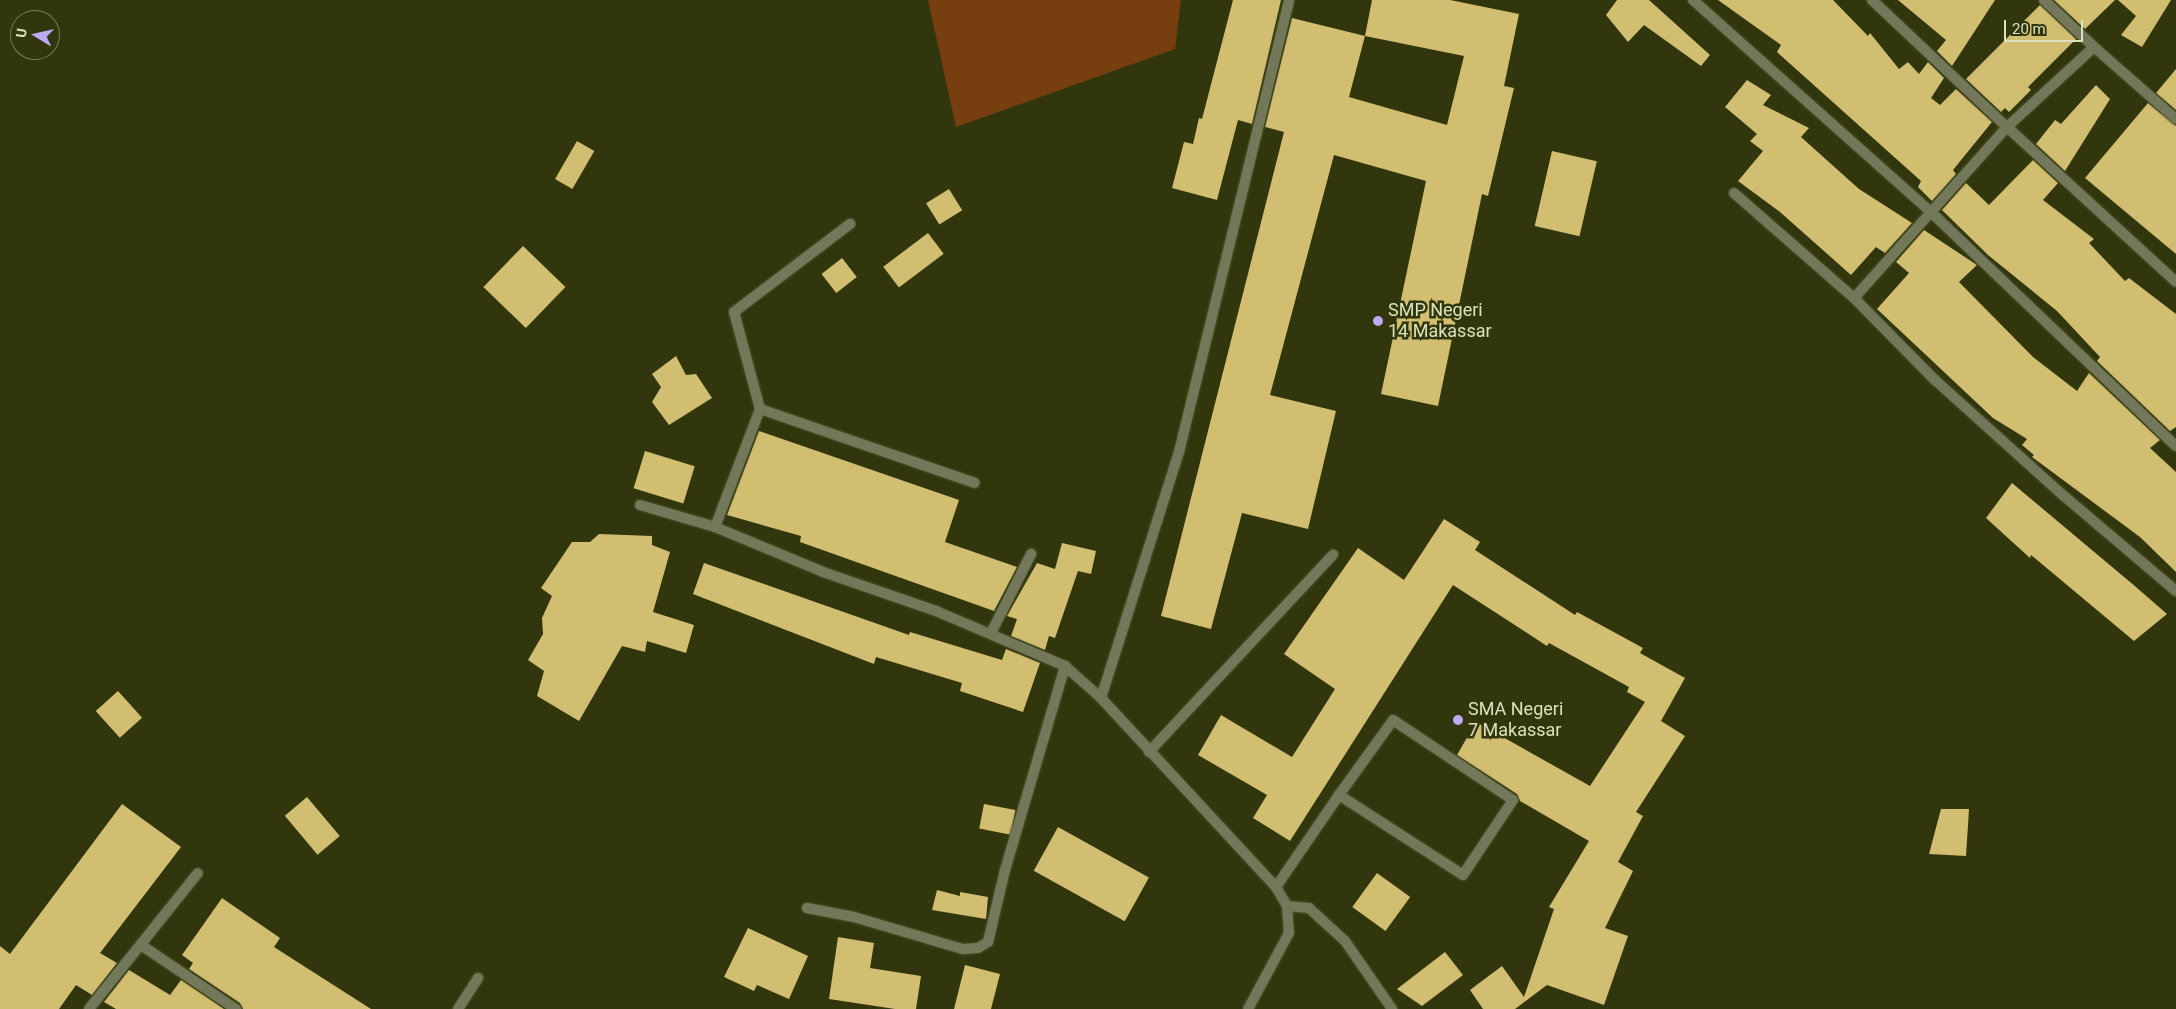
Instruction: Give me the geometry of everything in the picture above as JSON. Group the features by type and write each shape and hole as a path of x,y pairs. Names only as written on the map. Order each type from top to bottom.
{"street":[{"path":"1101,698 1179,452 1289,0"},
{"path":"1693,0 1932,213 2176,446"},
{"path":"1872,0 2176,282"},
{"path":"2044,0 2094,47 2176,118"},
{"path":"1854,298 2007,127 2094,47"},
{"path":"1734,193 1854,298 1943,386 2064,496 2176,590"},
{"path":"715,526 760,409 734,312 850,224"},
{"path":"760,409 974,483"},
{"path":"640,505 715,526 823,572 991,633 1065,666 1101,698 1276,887 1287,906 1289,933 1248,1009"},
{"path":"991,633 1032,554"},
{"path":"1150,752 1333,555"},
{"path":"807,908 854,917 963,949 978,948 988,942 1005,870 1065,666"},
{"path":"1276,887 1339,796 1393,720 1513,800 1463,875 1339,796"},
{"path":"89,1009 198,873"},
{"path":"1287,906 1309,908 1345,941 1392,1009"},
{"path":"141,945 236,1009"},
{"path":"458,1009 478,978"}],"shaded area":[{"path":"928,0 1181,0 1175,49 956,127"}],"building":[{"path":"1233,0 1281,0 1252,124 1238,120 1217,200 1172,188 1184,142 1193,144 1199,118 1202,119"},
{"path":"1372,0 1450,0 1519,14 1504,86 1514,88 1488,196 1482,194 1438,406 1381,394 1426,181 1334,155 1270,395 1336,411 1308,529 1242,513 1211,629 1161,616 1284,132 1265,127 1292,18 1365,36","holes":["1365,36 1464,56 1447,125 1349,97"]},
{"path":"1617,0 1649,0 1710,55 1701,66 1644,25 1628,42 1606,15"},
{"path":"1718,0 1833,0 1868,36 1870,33 1899,69 1908,62 1919,74 1928,62 1944,78 1931,98 1940,105 1956,89 1992,122 1953,170 1956,174 1932,201 1918,187 1921,181 1777,52 1781,45"},
{"path":"1898,0 1995,0 1952,66 1937,51 1946,40"},
{"path":"2054,0 2115,0 2085,29"},
{"path":"2118,0 2171,0 2142,47 2121,35 2136,16"},
{"path":"2040,5 2076,39 2028,87 2031,90 2009,112 2005,108 2001,112 1966,79"},
{"path":"2176,69 2176,110 2156,93"},
{"path":"1747,80 1771,95 1763,105 1809,128 1801,137 1859,189 1912,223 1885,253 1876,247 1851,275 1780,212 1738,181 1763,151 1750,141 1757,134 1725,107"},
{"path":"2096,85 2110,99 2065,171 2036,144 2055,120 2061,124"},
{"path":"2148,103 2176,126 2176,254 2085,178"},
{"path":"577,141 594,151 572,189 555,179"},
{"path":"1552,151 1597,161 1579,236 1535,226"},
{"path":"2033,160 2058,183 2043,200 2094,239 2089,243 2125,281 2129,278 2176,314 2176,427 2170,431 2097,361 2100,357 2057,311 1988,255 1942,210 1966,183 1989,205"},
{"path":"949,189 962,210 939,225 926,203"},
{"path":"1924,230 1977,265 1959,282 2033,357 2077,391 2089,373 2160,440 2150,448 2176,472 2176,572 2140,537 2032,457 2034,455 2022,445 2027,439 1993,418 1877,309 1909,273 1896,262"},
{"path":"928,233 944,254 899,287 883,267"},
{"path":"523,246 565,287 526,328 483,287"},
{"path":"842,258 857,277 836,293 822,274"},
{"path":"676,356 686,375 696,374 712,398 669,425 652,402 661,387 652,374"},
{"path":"759,431 959,500 945,542 1017,567 994,611 800,542 801,536 727,515"},
{"path":"645,451 695,466 683,503 634,488"},
{"path":"2012,483 2167,614 2134,641 2031,555 2030,558 1986,518"},
{"path":"1444,519 1480,542 1475,550 1575,615 1577,612 1643,648 1640,653 1685,678 1661,721 1685,736 1636,812 1643,816 1618,862 1633,871 1605,928 1628,936 1604,1005 1547,985 1515,1009 1483,1009 1470,990 1502,966 1524,997 1554,909 1549,907 1589,841 1520,801 1517,794 1457,755 1476,722 1590,786 1645,702 1627,692 1629,687 1549,643 1547,646 1453,585 1290,841 1253,818 1267,795 1198,755 1221,715 1292,757 1335,689 1284,654 1358,548 1404,580"},
{"path":"599,534 652,536 652,545 670,552 653,612 694,625 686,653 647,641 645,652 622,646 579,721 537,696 544,671 528,660 543,634 542,618 552,596 541,588 572,542 590,542"},
{"path":"1062,543 1096,551 1091,574 1078,571 1055,638 1049,636 1045,650 1011,636 1017,619 1007,616 1037,563 1055,569"},
{"path":"704,563 909,635 910,632 1002,660 1006,649 1040,663 1023,712 960,691 962,683 876,657 874,664 693,594"},
{"path":"118,691 142,718 120,738 96,711"},
{"path":"307,797 340,836 318,855 285,816"},
{"path":"122,804 181,847 100,953 117,963 92,995 76,985 59,1009 0,1009 0,946 10,954"},
{"path":"984,804 1015,810 1011,835 979,829"},
{"path":"1941,809 1969,809 1966,856 1929,854"},
{"path":"1058,827 1149,877 1125,921 1034,871"},
{"path":"1377,873 1410,897 1385,931 1352,907"},
{"path":"937,890 960,896 960,892 988,897 986,919 932,910"},
{"path":"222,898 280,938 274,947 371,1009 243,1009 240,1003 189,969 193,963 182,955"},
{"path":"748,928 808,956 789,999 757,985 754,991 724,977"},
{"path":"838,937 874,943 870,968 921,976 916,1009 895,1009 829,999"},
{"path":"1445,952 1463,975 1422,1006 1397,989"},
{"path":"965,965 1000,974 991,1009 954,1009"},
{"path":"129,970 170,995 181,980 224,1009 116,1009 104,1002"}],"place":[{"name":"SMP Negeri 14 Makassar","path":"1378,321"},
{"name":"SMA Negeri 7 Makassar","path":"1458,720"}]}
